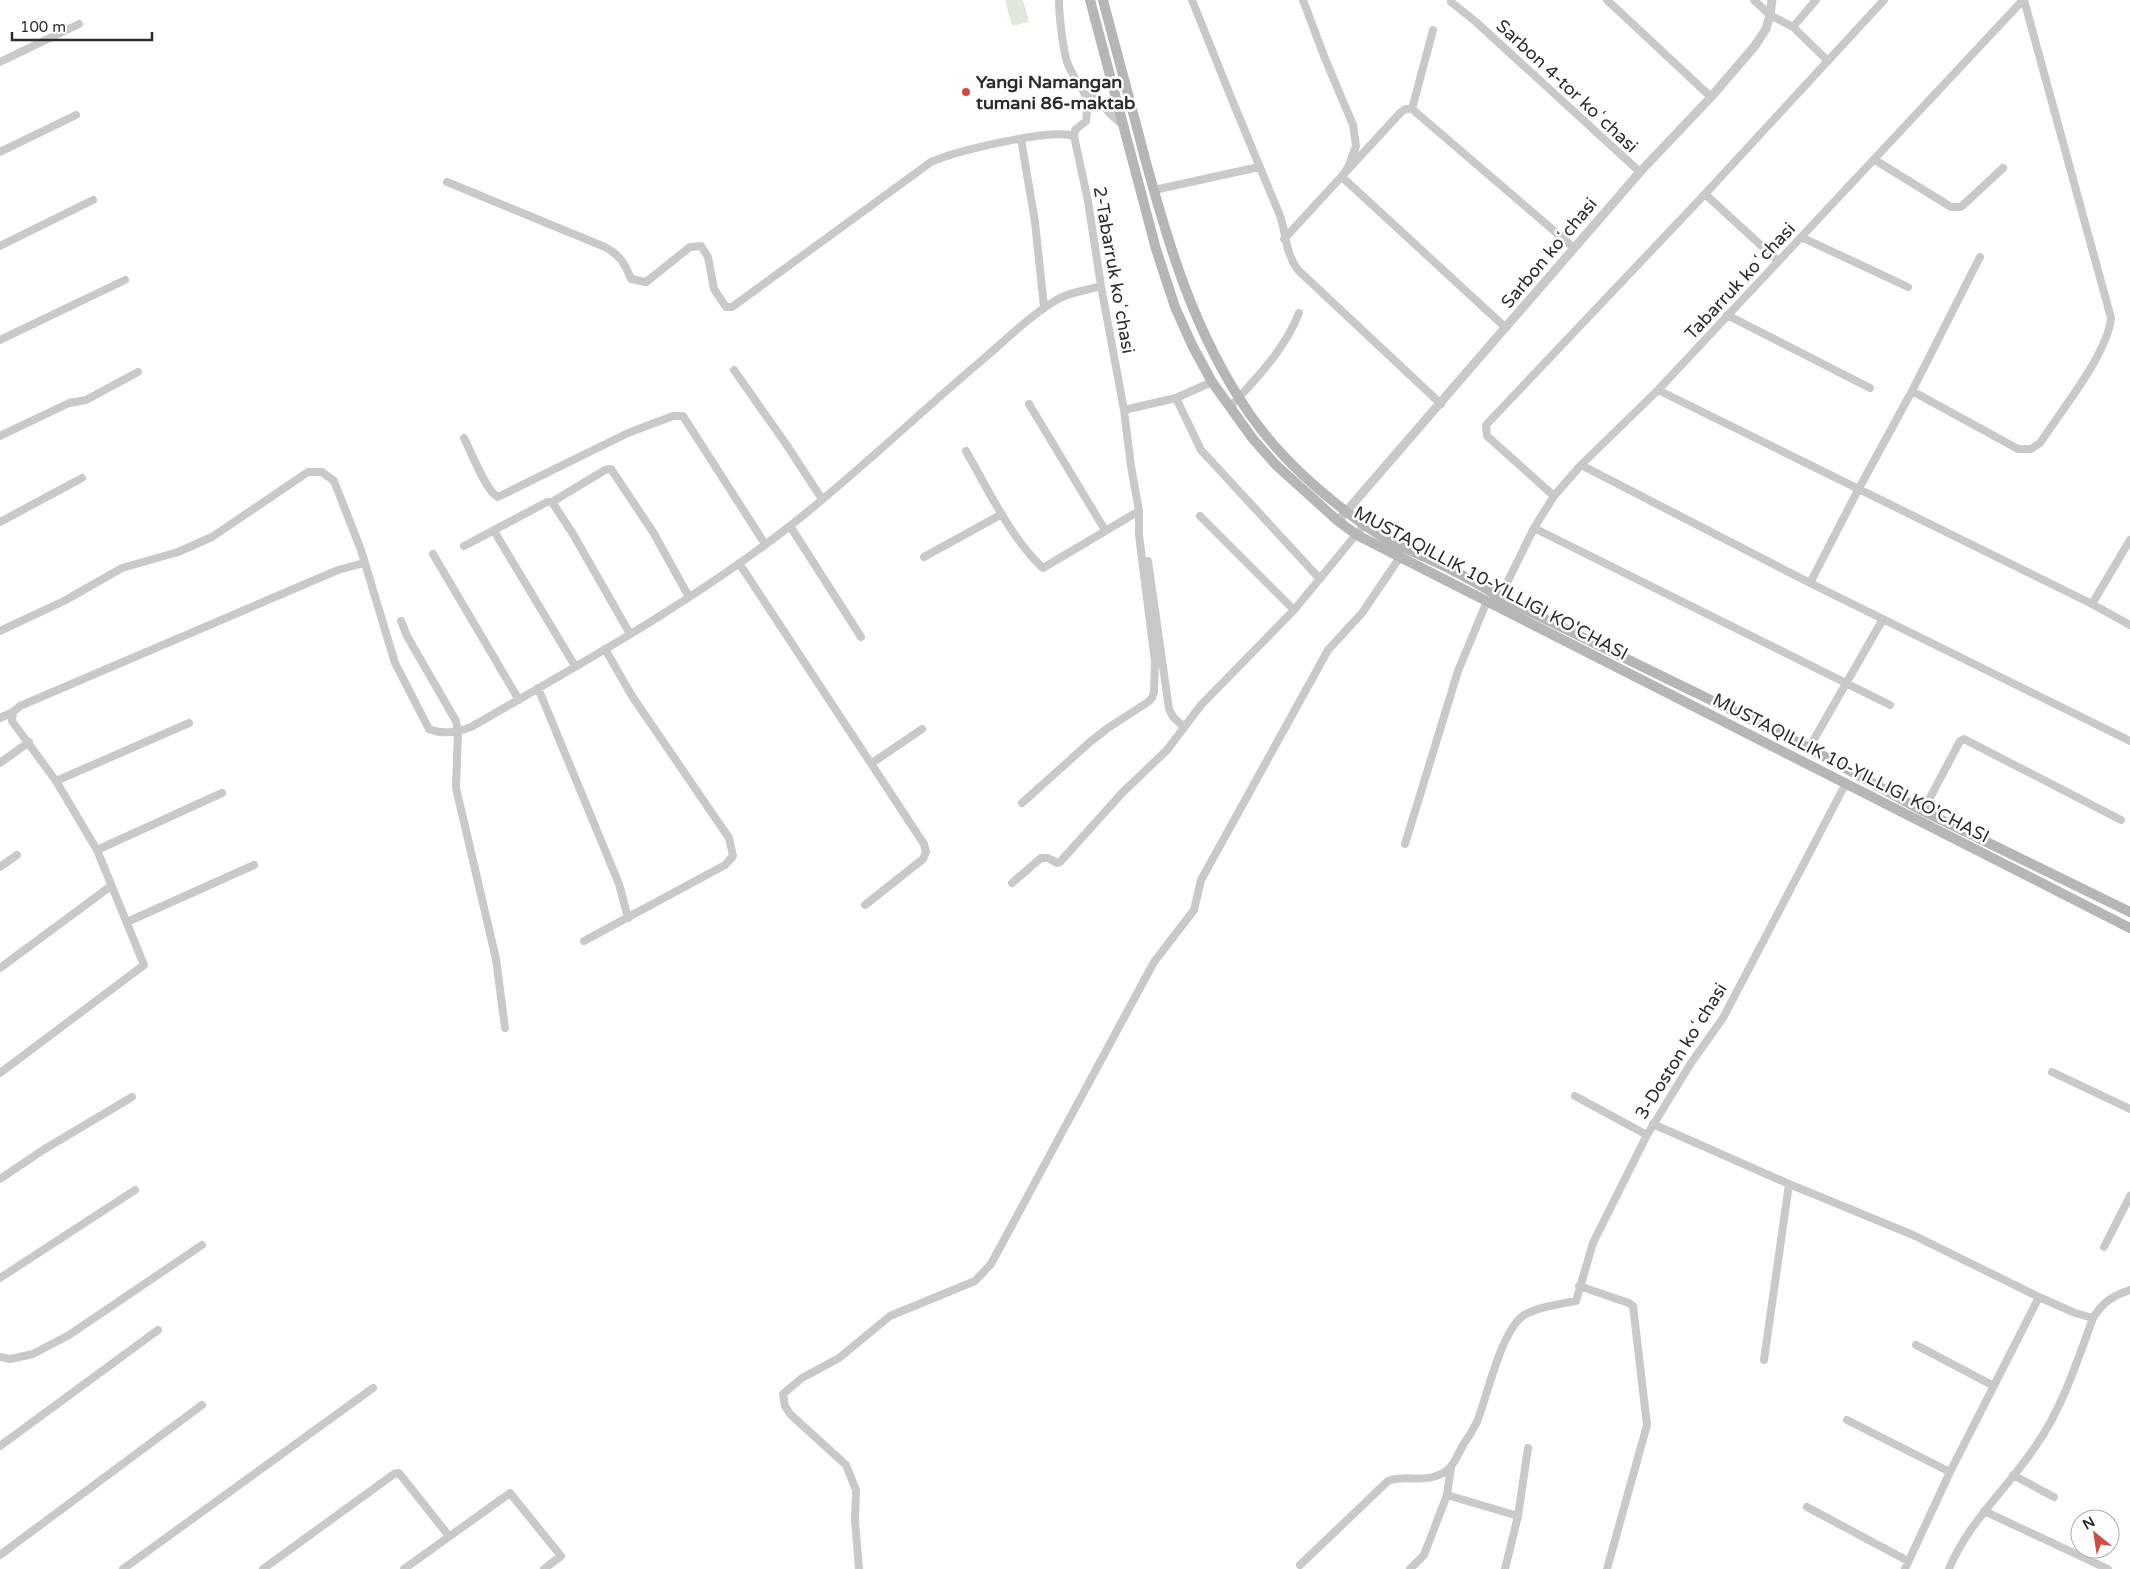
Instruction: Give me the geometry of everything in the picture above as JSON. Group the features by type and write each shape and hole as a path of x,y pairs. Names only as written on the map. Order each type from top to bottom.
{"main road":[{"name":"MUSTAQILLIK 10-YILLIGI KO'CHASI","path":"1090,0 1156,249 1175,307 1192,345 1212,382 1253,439 1276,465 1338,521 1357,535 2130,928"},
{"name":"MUSTAQILLIK 10-YILLIGI KO'CHASI","path":"1103,0 1154,190 1172,252 1192,310 1239,398 1270,441 1309,482 1364,526 1404,549 1453,570 1500,597 1809,748 1923,811 2130,912"}],"street":[{"path":"447,182 617,253 625,264 631,279 646,282 690,247 701,246 708,256 714,289 726,307 732,308 931,162 947,155 1021,139 1064,133 1074,136 1075,130 1086,121 1088,110 1086,92 1068,65 1059,0"},
{"path":"1192,0 1280,216 1284,239 1291,260 1298,270 1441,404"},
{"path":"1303,0 1353,125 1356,146 1342,177"},
{"path":"1607,0 1711,97"},
{"path":"1754,0 1770,15 1793,28 1828,61"},
{"name":"Sarbon koʻchasi","path":"1338,521 1640,172 1711,97 1754,47 1766,29 1772,0"},
{"path":"1793,28 1816,0"},
{"path":"1554,496 1487,436 1486,425 1705,194 1884,0"},
{"path":"1912,391 2018,449 2031,449 2040,443 2096,358 2106,341 2110,329 2110,318 2024,0"},
{"name":"Tabarruk koʻchasi","path":"1500,597 1534,528 1554,496 1581,465 1658,390 2024,0"},
{"name":"Sarbon 4-tor koʻchasi","path":"1451,2 1476,22 1640,172"},
{"path":"0,62 79,24"},
{"path":"1412,109 1433,30"},
{"path":"1086,92 1099,99 1111,118 1124,125"},
{"path":"1284,239 1401,112 1406,109 1412,109 1574,248"},
{"path":"0,152 76,115"},
{"name":"2-Tabarruk koʻchasi","path":"1022,803 1090,742 1152,698 1155,678 1155,662 1139,535 1140,511 1088,201 1074,136"},
{"path":"1021,139 1035,222 1044,307"},
{"path":"1875,160 1951,207 1956,208 1961,207 2003,168"},
{"path":"1154,190 1259,167"},
{"path":"1342,177 1506,328"},
{"path":"1705,194 1778,261"},
{"path":"0,246 93,200"},
{"path":"1801,237 1908,287"},
{"path":"1810,583 1912,391 1980,257"},
{"path":"0,340 125,280"},
{"path":"0,631 64,601 122,568 178,552 212,537 308,472 322,472 334,481 361,550 395,663 429,729 439,733 458,732 471,727 519,700 689,598 790,526 1044,307 1062,297 1101,286"},
{"path":"1230,407 1265,368 1292,331 1298,312"},
{"path":"1727,316 1870,388"},
{"path":"734,370 822,499"},
{"path":"0,436 69,403 86,400 138,372"},
{"path":"1124,410 1176,398 1212,382"},
{"path":"1658,390 2092,604 2130,625"},
{"path":"1176,398 1201,450 1320,579"},
{"path":"1030,404 1105,530"},
{"path":"464,438 493,495 498,497 628,433 673,416 683,416 765,544"},
{"path":"966,451 1002,514 1025,547 1043,568 1140,511"},
{"path":"1581,465 1810,583 2130,741"},
{"path":"464,546 547,502 552,502 605,470 611,469 653,532 689,598"},
{"path":"0,522 82,478"},
{"path":"552,502 630,634"},
{"path":"924,557 1002,514"},
{"path":"1200,516 1294,610"},
{"path":"790,526 861,637"},
{"path":"1012,884 1041,858 1048,858 1057,863 1060,862 1122,793 1167,750 1201,705 1294,610 1364,526"},
{"path":"1534,528 1890,705"},
{"path":"494,531 575,666"},
{"name":"2-Tabarruk koʻchasi","path":"1139,535 1144,538 1145,543 1169,708 1173,717 1184,727"},
{"path":"2092,604 2130,540"},
{"path":"433,554 519,700"},
{"path":"860,1569 855,1521 856,1490 846,1465 790,1414 785,1406 783,1394 802,1378 839,1358 890,1316 975,1281 991,1264 1154,962 1194,910 1201,880 1328,650 1362,613 1400,557"},
{"path":"0,718 29,702 338,570 364,563"},
{"path":"739,563 924,844 926,852 924,859 865,905"},
{"path":"1405,844 1458,671 1487,601"},
{"path":"1809,748 1883,619"},
{"path":"401,621 407,636 452,714 458,732 456,788 467,842 496,958 505,1028"},
{"path":"584,941 725,866 733,856 729,838 632,696 605,649"},
{"path":"538,688 619,884 628,918"},
{"path":"0,1073 144,965 97,850 56,781 12,721 13,712"},
{"path":"56,781 189,723"},
{"path":"872,764 922,729"},
{"path":"1923,811 1960,740 1964,739 2120,820"},
{"path":"0,763 29,742"},
{"name":"3-Doston koʻchasi","path":"1410,1569 1424,1555 1447,1496 1451,1467 1477,1423 1502,1348 1524,1316 1549,1306 1576,1301 1579,1286 1594,1243 1647,1135 1691,1063 1723,1018 1846,783"},
{"path":"97,850 222,793"},
{"path":"0,867 17,855"},
{"path":"127,922 254,865"},
{"path":"0,968 111,886"},
{"path":"2052,1072 2130,1109"},
{"path":"1575,1096 1647,1135"},
{"path":"0,1179 43,1150 132,1097"},
{"path":"1653,1124 1789,1184 1913,1235 2039,1297 2075,1313 2093,1318"},
{"path":"1764,1360 1789,1184"},
{"path":"0,1278 134,1190"},
{"path":"2104,1248 2130,1196"},
{"path":"0,1357 10,1359 33,1354 69,1334 202,1245"},
{"path":"1579,1286 1633,1306 1647,1425 1607,1569"},
{"path":"1949,1569 1960,1546 1984,1511 2035,1447 2056,1411 2093,1318 2101,1304 2115,1295 2130,1290"},
{"path":"1904,1569 1950,1472 2039,1297"},
{"path":"0,1446 158,1330"},
{"path":"1916,1345 1994,1386"},
{"path":"123,1569 373,1388"},
{"path":"0,1555 202,1405"},
{"path":"1847,1420 1950,1472"},
{"path":"1505,1569 1518,1516 1528,1448"},
{"path":"1300,1565 1388,1481 1396,1478 1423,1480 1444,1473 1451,1467"},
{"path":"263,1569 394,1474 399,1473 449,1536"},
{"path":"2013,1475 2054,1497"},
{"path":"404,1569 510,1493 561,1556 544,1569"},
{"path":"1447,1496 1518,1516"},
{"path":"1807,1507 1908,1561"},
{"path":"1984,1511 2108,1569"}],"shaded area":[{"path":"1005,0 1023,0 1029,22 1012,26"}],"place":[{"name":"Yangi Namangan tumani 86-maktab","path":"966,92"}]}
